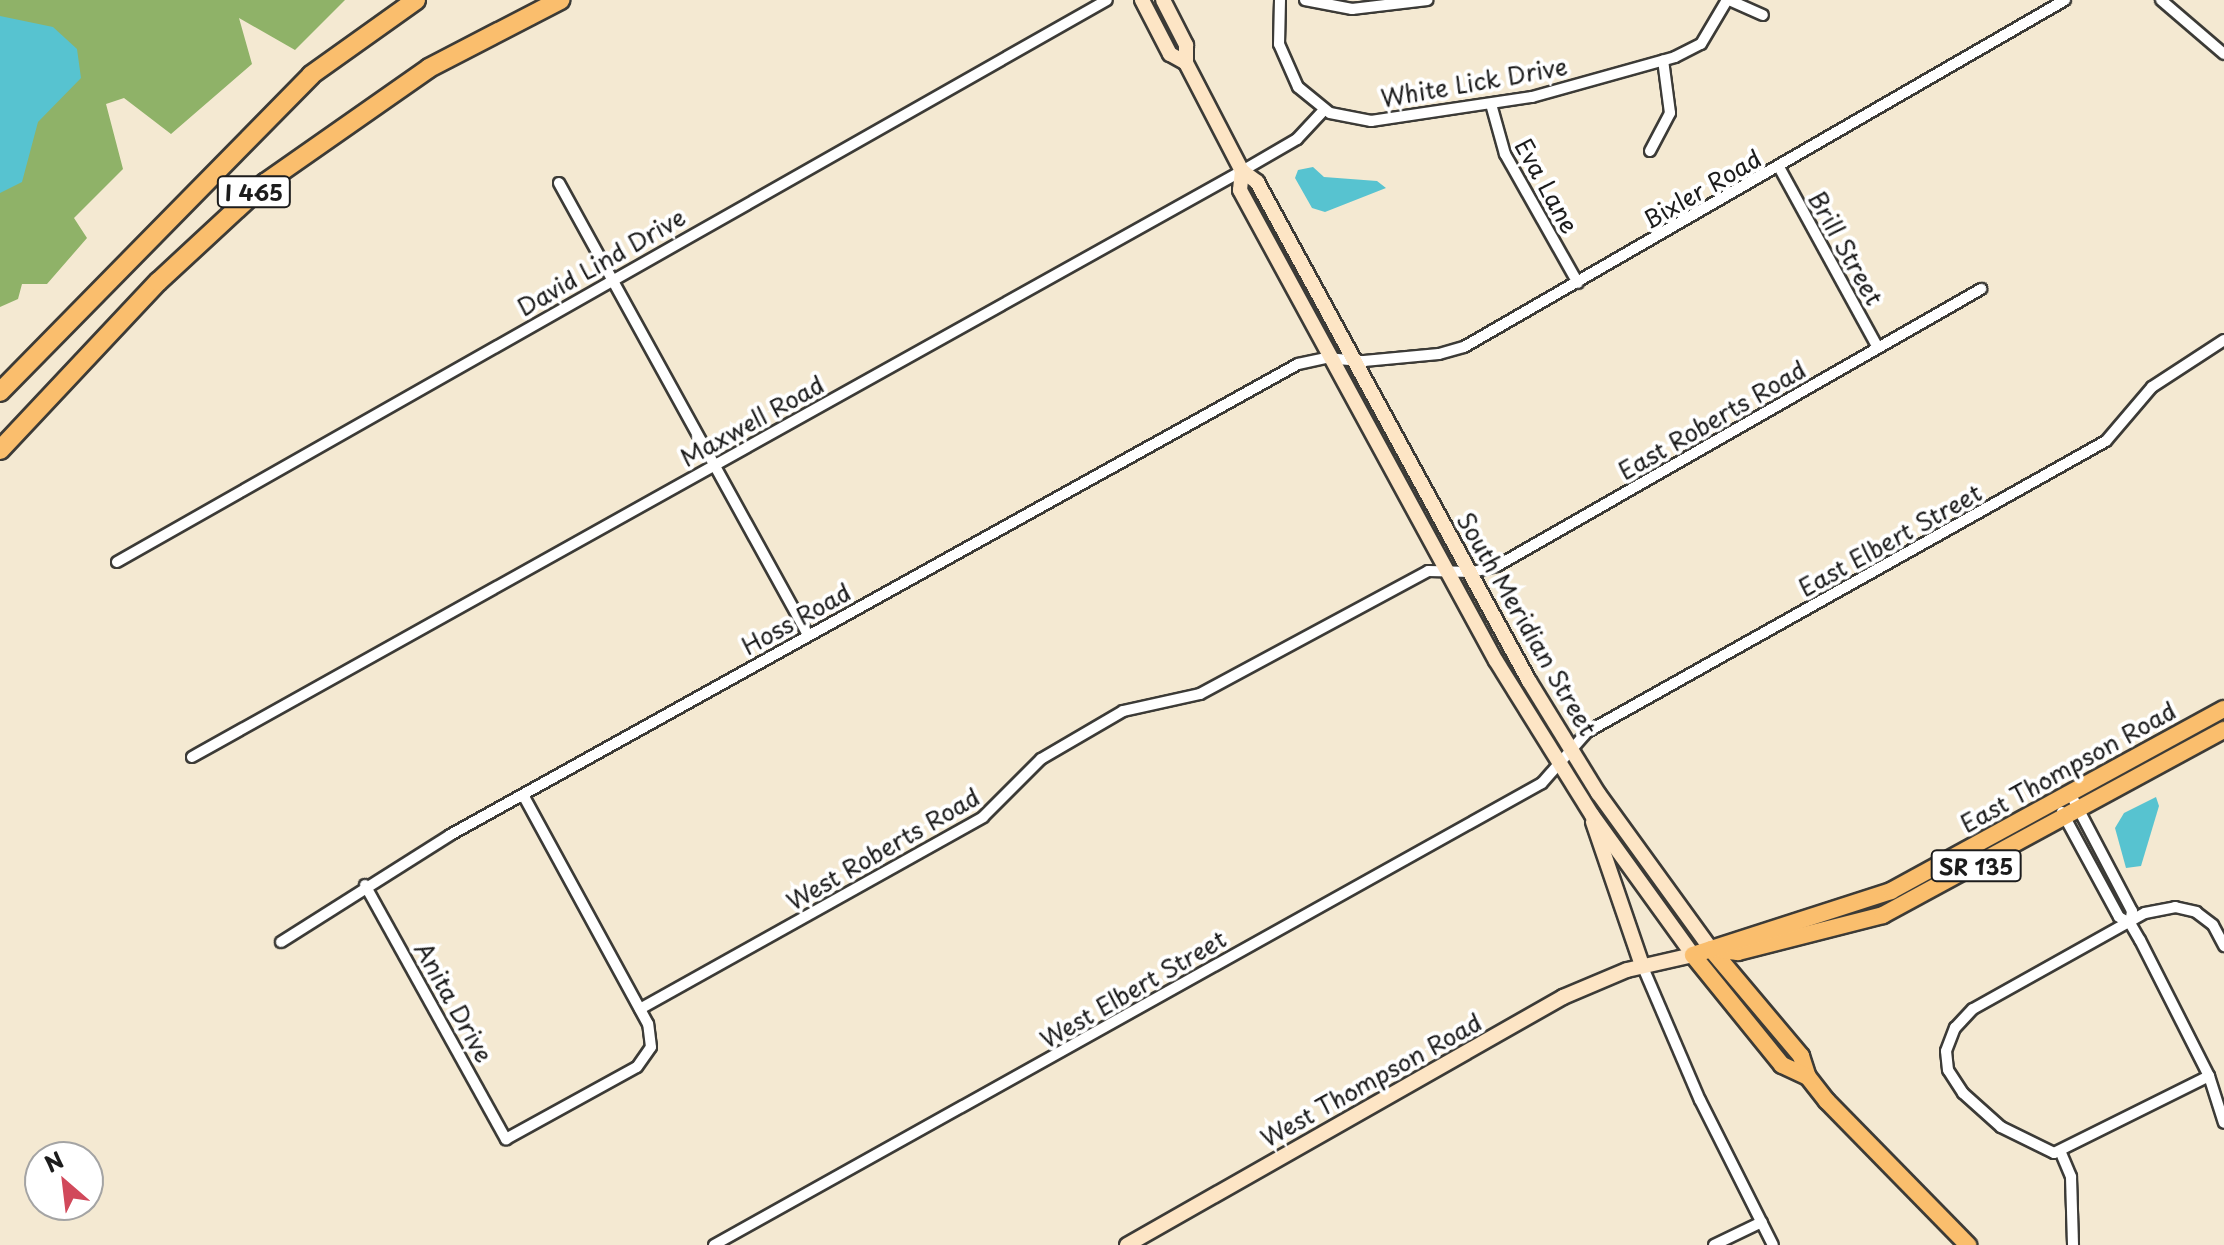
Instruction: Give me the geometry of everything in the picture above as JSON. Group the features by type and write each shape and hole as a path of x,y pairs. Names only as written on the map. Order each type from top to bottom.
{"highway":[{"name":"I 465","path":"0,392 311,75 416,0"},
{"name":"I 465","path":"0,450 166,274 265,183 429,68 560,0"}],"main road":[{"name":"South Meridian Street","path":"1142,0 1170,54 1186,63"},
{"name":"South Meridian Street","path":"1163,0 1186,45 1186,63 1242,171 1257,182 1341,359 1565,757 1711,949 1801,1056 1808,1077 1887,1167 1968,1245"},
{"name":"South Meridian Street","path":"1242,171 1240,190 1341,359 1565,757 1592,815 1693,955 1782,1065 1808,1077"},
{"name":"East Thompson Road","path":"1642,965 1693,955 1891,891 2224,709"},
{"name":"East Thompson Road","path":"1711,949 1738,952 1883,915 2224,730"},
{"name":"South Meridian Street","path":"1592,815 1598,847 1642,965"},
{"name":"West Thompson Road","path":"1127,1245 1563,997 1642,965"}],"street":[{"name":"David Lind Drive","path":"117,562 1107,0"},
{"path":"1280,0 1278,39 1285,66 1300,90 1324,110"},
{"path":"1305,0 1352,9 1427,0"},
{"path":"1728,0 1763,15"},
{"name":"White Lick Drive","path":"1324,110 1371,121 1491,104 1663,60 1701,44 1728,0"},
{"name":"Bixler Road","path":"1341,359 1455,350 1578,283 2065,0"},
{"path":"2161,0 2224,54"},
{"path":"1650,151 1670,113 1663,60"},
{"name":"Eva Lane","path":"1491,104 1501,146 1578,283"},
{"name":"Maxwell Road","path":"192,757 1242,171 1297,139 1324,110"},
{"name":"Brill Street","path":"1779,167 1878,348"},
{"path":"559,183 808,635"},
{"name":"East Roberts Road","path":"1457,570 1497,566 1981,289"},
{"name":"East Elbert Street","path":"1565,757 1587,732 2098,446 2121,430 2152,387 2224,340"},
{"name":"Hoss Road","path":"281,942 365,885 523,795 1298,364 1341,359"},
{"name":"West Roberts Road","path":"640,1009 983,817 1041,759 1123,711 1200,694 1428,571 1457,570"},
{"name":"West Elbert Street","path":"714,1245 1542,783 1565,757"},
{"path":"523,795 640,1009"},
{"path":"2063,797 2119,917 2130,923 2209,1076 2224,1123"},
{"path":"2063,797 2072,814"},
{"name":"Anita Drive","path":"365,885 506,1139 640,1064 652,1038 640,1009"},
{"path":"2073,1245 2071,1177 2061,1153 2001,1127 1957,1086 1946,1051 1959,1022 1973,1009 2149,912 2184,907 2207,919 2224,946"},
{"name":"South Meridian Street","path":"1642,965 1706,1114 1773,1245"},
{"path":"2061,1153 2209,1076"},
{"path":"1714,1245 1762,1222"}],"green space":[{"path":"0,0 345,0 295,50 239,18 252,64 171,134 124,98 106,104 123,169 74,218 87,238 47,284 22,284 18,299 0,307"}],"water":[{"path":"0,16 53,27 77,49 81,78 38,122 22,182 0,193"},
{"path":"1313,167 1324,177 1377,181 1386,188 1325,212 1312,208 1295,178 1298,170"},
{"path":"2156,797 2159,806 2141,866 2126,868 2115,828 2124,813"}]}
